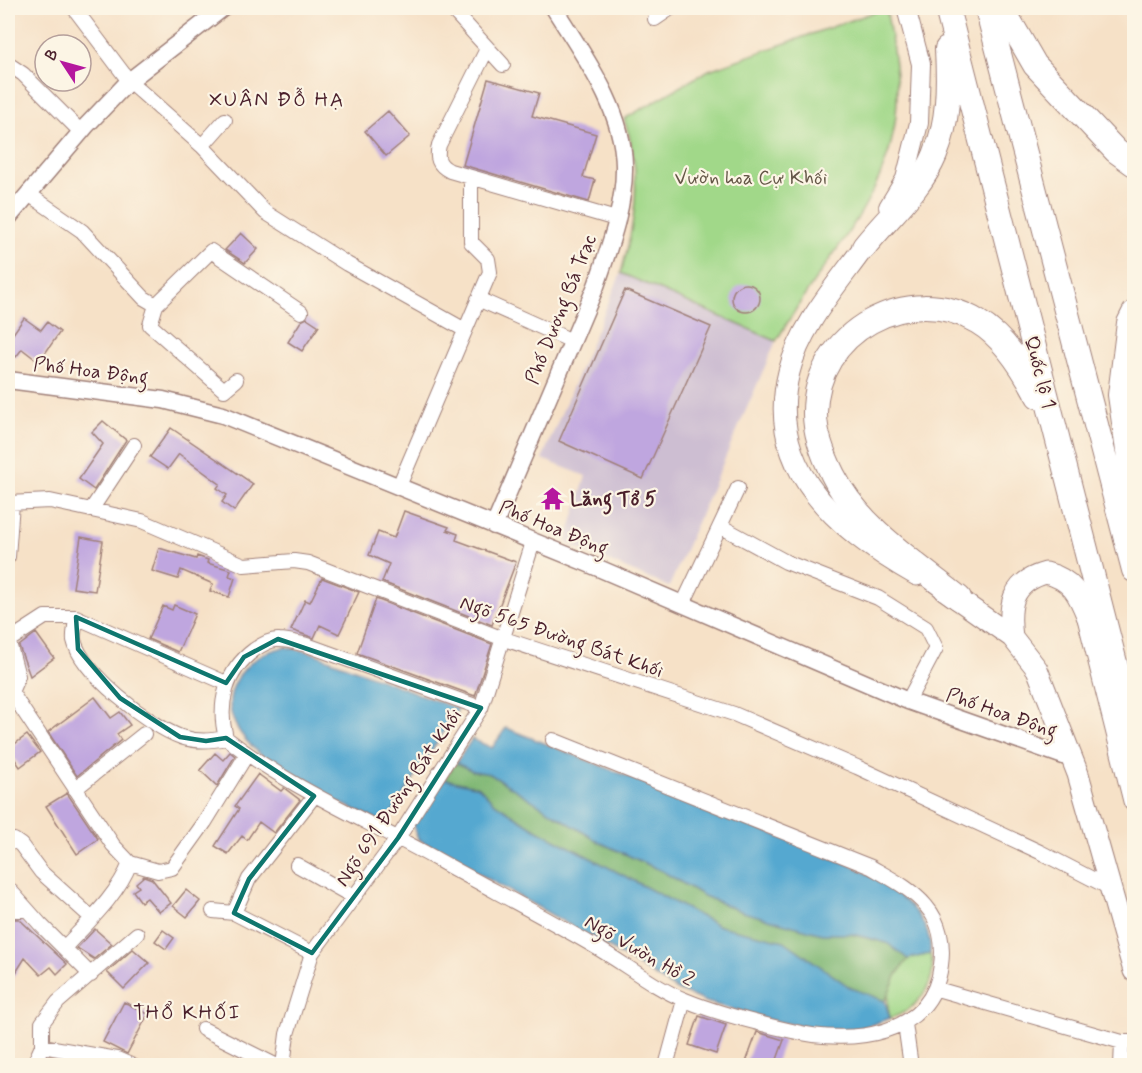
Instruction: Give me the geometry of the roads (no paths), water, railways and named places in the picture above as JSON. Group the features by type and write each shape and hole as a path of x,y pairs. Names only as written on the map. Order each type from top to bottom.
{"highway":[{"path":"864,247 916,184 934,156 945,122 948,81 946,8"},
{"name":"Quốc lộ 1","path":"946,8 1084,535 1134,737"},
{"name":"Quốc lộ 1","path":"987,8 1134,570"},
{"path":"1002,8 1035,65 1116,151 1134,164"},
{"path":"959,598 885,537 851,503 833,477 820,447 815,414 820,382 834,352 856,329 885,313 917,306 949,310 979,322 1004,345 1028,376 1055,425"},
{"path":"1134,313 1129,323 1120,395 1134,492"}],"main road":[{"path":"906,8 921,64 920,123 905,179 864,247 805,333 789,372 784,409 788,442 801,475 822,503 847,528 883,556 959,598 1012,638 1037,669 1072,759 1102,855 1134,971"},
{"path":"1084,535 1088,618"},
{"path":"1012,638 1009,615 1012,600 1020,589 1035,576 1046,573 1055,575 1070,584 1080,597 1088,618 1134,801"}],"street":[{"path":"74,8 129,81 202,146 265,212 347,264 465,330"},
{"path":"8,218 30,195 81,132 129,81 224,8"},
{"path":"451,8 503,65"},
{"name":"Phố Dương Bá Trạc","path":"494,526 608,252 624,179 621,138 610,105 554,8"},
{"path":"655,19 671,8"},
{"path":"485,53 441,141 437,154 443,168 616,219"},
{"path":"8,64 23,74 81,132"},
{"path":"202,146 225,120"},
{"path":"399,486 478,299 490,265 471,242 471,178"},
{"path":"30,195 82,231 144,298 156,305"},
{"path":"236,380 224,390 150,325 156,305 211,251 301,312"},
{"path":"478,299 572,341"},
{"name":"Phố Hoa Động","path":"8,380 163,400 204,409 399,486 683,604 908,701 1072,759"},
{"path":"91,510 134,446"},
{"path":"683,604 738,488"},
{"name":"Ngõ 565 Đường Bát Khối","path":"10,503 50,501 142,521 244,565 294,561 308,563 501,638 734,714 857,767 1110,888"},
{"path":"8,557 10,503"},
{"path":"720,526 786,562 878,598 926,627 936,648 908,701"},
{"name":"Ngõ 691 Đường Bát Khối","path":"283,1065 287,1034 312,953 398,838 481,708 501,638 533,542"},
{"path":"226,683 76,617 45,617 8,640 18,676 11,692 113,845 130,863 158,871 172,868 206,822 247,754"},
{"path":"76,617 74,640 102,683 120,699 180,736 206,741 226,738 222,705 226,683 244,657 261,645 278,639 307,645 481,708"},
{"path":"75,789 144,734"},
{"name":"Ngõ Vườn Hồ 2","path":"226,738 247,754 314,796 398,838 589,943 684,1000 792,1031 827,1037 867,1034 905,1024"},
{"path":"553,740 853,859 902,885 926,905 939,930 942,956 937,988 905,1024 911,1065"},
{"path":"234,913 249,879 314,796"},
{"path":"8,843 14,840 21,845 41,872 92,918"},
{"path":"1086,875 1102,855"},
{"path":"64,948 92,918 126,872 130,863"},
{"path":"297,865 354,897"},
{"path":"8,888 91,975"},
{"path":"8,910 27,909"},
{"path":"213,911 234,913 312,953"},
{"path":"33,1065 42,1046 42,1023 58,1002 137,934"},
{"path":"937,988 1128,1042 1121,1065"},
{"path":"666,1065 684,1000"},
{"path":"203,1029 277,1065"},
{"path":"42,1046 117,1059 133,1065"}],"water":[{"path":"286,647 310,652 458,709 385,824 338,802 281,770 256,751 238,730 230,707 235,683 239,676 256,659 270,651"},
{"path":"506,728 856,867 894,891 917,914 925,926 930,954 908,959 887,943 852,934 822,934 743,912 704,896 662,871 599,842 490,774 473,771 456,763 472,739 492,748"},
{"path":"444,779 479,787 493,802 532,827 719,926 784,941 851,988 885,1001 890,1018 854,1031 836,1033 770,1020 706,1002 677,990 610,948 418,839 413,824"}],"place":[{"name":"Lăng Tổ 5","path":"552,498"}],"district":[{"name":"XUÂN ĐỖ HẠ","path":"277,99"},
{"name":"THỔ KHỐI","path":"187,1012"}],"park label":[{"name":"Vườn hoa Cự Khối","path":"751,177"}]}
